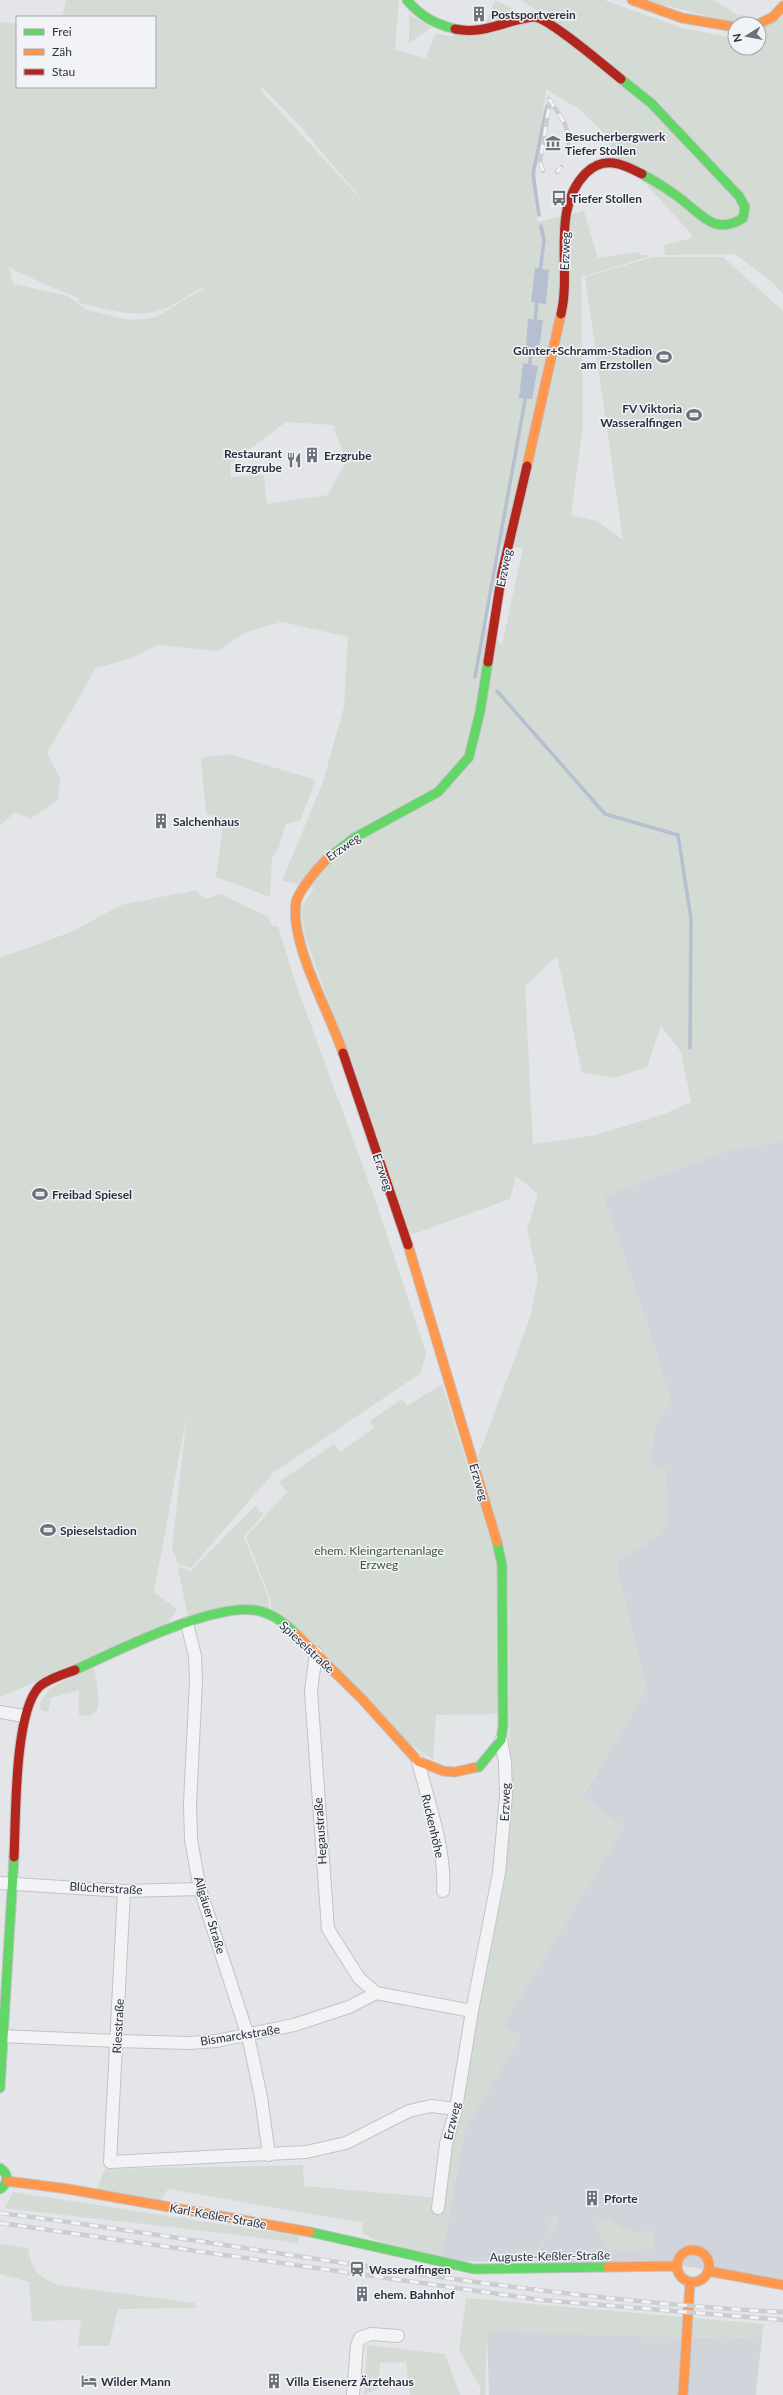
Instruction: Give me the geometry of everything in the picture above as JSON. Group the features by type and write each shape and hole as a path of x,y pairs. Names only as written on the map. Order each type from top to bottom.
{"street":[{"name":"Erzweg","path":"407,0 419,14 443,26 466,31 485,30 534,17 551,24 651,102 740,196 744,207 743,218 734,224 718,226 707,221 682,200 647,177 621,164 608,162 593,166 577,182 569,203 565,226 563,307 518,509 502,573 480,712 469,757 438,792 354,838 322,862 296,901 295,922 299,943 335,1030 412,1256 495,1533 502,1565 504,1660 503,1726 501,1740 505,1762 503,1848 472,2011 456,2109 446,2144 438,2208"},
{"path":"632,0 682,18 727,26"},
{"path":"767,20 773,17 783,6"},
{"name":"Spieselstraße","path":"0,2088 6,1883 21,1732 24,1716 29,1702 40,1686 117,1650 187,1623 223,1611 254,1610 273,1616 288,1626 316,1653 418,1761 443,1771 455,1772 479,1767 501,1740"},
{"name":"Allgäuer Straße","path":"187,1623 195,1656 196,1681 190,1804 192,1840 200,1889 248,2036 261,2097 269,2155"},
{"name":"Hegaustraße","path":"316,1653 312,1691 328,1929 359,1978 376,1993"},
{"path":"0,1712 24,1716"},
{"name":"Ruckenhöhe","path":"418,1761 437,1841 444,1878 443,1891"},
{"name":"Blücherstraße","path":"6,1883 124,1891 200,1889"},
{"name":"Riesstraße","path":"124,1891 110,2162 269,2155"},
{"path":"376,1993 472,2011"},
{"name":"Bismarckstraße","path":"1,2036 189,2043 248,2036 308,2021 349,2007 376,1993"},
{"path":"269,2155 306,2152 346,2142 409,2111 431,2106 456,2109"},
{"path":"0,2168 6,2172 7,2181 0,2189"},
{"name":"Karl-Keßler-Straße","path":"7,2181 68,2189 299,2230 390,2249 426,2260"},
{"path":"695,2250 707,2259 708,2270 700,2281 690,2283 681,2278 676,2266 681,2255 685,2252 695,2250"},
{"name":"Auguste-Keßler-Straße","path":"426,2260 474,2269 676,2266"},
{"path":"708,2270 783,2285"},
{"path":"683,2395 690,2283"},
{"path":"353,2395 360,2338 371,2334 398,2336"}],"shaded area":[{"path":"783,1141 783,2284 692,2267 655,2263 441,2261 465,2128 521,2037 503,2025 624,1827 582,1797 646,1690 616,1562 661,1534 650,1464 656,1424 671,1402 645,1318 603,1196 730,1150"},
{"path":"487,2331 684,2337 680,2395 489,2395"},
{"path":"762,2336 756,2395 685,2395 689,2338"}],"green space":[{"path":"66,0 399,0 395,50 426,58 435,34 452,36 542,14 520,0 604,0 682,28 727,37 727,56 767,56 767,25 783,15 783,294 772,282 735,254 665,255 664,245 689,239 693,236 648,186 617,159 605,134 579,109 546,89 536,168 537,222 584,211 598,258 639,252 641,255 648,255 648,257 581,277 583,425 571,515 597,521 623,540 585,277 653,257 723,257 783,311 783,1141 730,1150 603,1196 645,1318 671,1402 656,1424 650,1464 666,1469 669,1520 661,1534 616,1562 646,1690 582,1796 624,1827 503,2025 521,2037 465,2128 441,2261 373,2239 362,2232 363,2223 168,2189 158,2204 96,2191 105,2169 303,2165 304,2186 440,2198 510,1794 508,1598 478,1457 531,1315 538,1277 527,1230 538,1194 516,1176 510,1199 411,1235 305,936 301,908 314,888 282,881 323,782 344,707 348,637 282,622 246,632 218,651 158,645 132,658 96,668 47,753 60,778 58,800 30,819 15,812 0,826 0,22 16,24 16,88 156,88 156,16 62,16","holes":["261,86 301,127 369,208 261,91","9,266 15,271 80,299 78,303 112,311 135,313 146,313 168,307 209,285 156,317 136,320 124,319 85,309 68,296 13,284","286,422 333,425 346,461 328,495 267,504 264,475 231,477 231,463","497,545 523,548 502,645 486,628","557,956 582,1073 614,1078 647,1067 661,1026 681,1052 691,1102 664,1114 596,1135 533,1144 525,986"]},
{"path":"495,0 517,11 499,21 485,24"},
{"path":"646,0 714,0 738,15 749,16 727,16 727,21"},
{"path":"409,15 432,27 409,43"},
{"path":"229,754 316,780 300,821 286,824 278,850 272,858 270,897 216,877 223,824 219,818 206,814 201,758"},
{"path":"196,890 205,899 221,894 268,917 272,926 278,926 297,987 376,1202 426,1353 421,1373 274,1472 191,1568 178,1564 172,1548 187,1414 154,1592 177,1609 167,1625 0,1697 0,958 71,932 121,905"},
{"name":"ehem. Kleingartenanlage Erzweg","path":"442,1384 498,1564 498,1714 436,1715 433,1760 401,1738 271,1611 271,1600 246,1537 287,1492 279,1482 334,1444 340,1452 374,1428 370,1421 402,1399 407,1406"},
{"path":"255,1506 263,1514 244,1537 269,1599 269,1609 188,1618 178,1567 191,1571"},
{"path":"94,1666 99,1699 97,1710 90,1716 79,1715 79,1690 51,1698 48,1712 41,1710 40,1703 50,1688"},
{"path":"13,2192 299,2236 298,2243 5,2208"},
{"path":"555,2216 560,2219 537,2253 511,2258 518,2250 536,2250 553,2224 550,2218"},
{"path":"609,2217 624,2229 629,2231 639,2232 653,2230 655,2249 608,2250 594,2224"},
{"path":"0,2244 28,2248 31,2262 36,2271 57,2285 195,2303 196,2308 118,2309 109,2346 78,2346 81,2320 32,2321 29,2282 0,2274"},
{"path":"466,2298 764,2324 762,2336 689,2338 487,2331 485,2395 480,2395 480,2387 459,2350"},
{"path":"367,2345 445,2354 460,2395 410,2395 406,2362 380,2363 378,2389 364,2395"}],"water":[{"path":"535,268 549,270 546,304 531,302"},
{"path":"528,319 543,320 539,349 526,347"},
{"path":"523,363 538,366 532,399 519,398"}],"waterway":[{"path":"539,215 533,174 547,106"},
{"path":"540,273 544,240 541,226"},
{"path":"535,323 537,299"},
{"path":"529,369 532,345"},
{"path":"475,677 526,395"},
{"path":"497,691 605,814 678,835 691,919 690,1048"}],"railway":[{"path":"549,99 565,125 568,143"},
{"path":"543,171 540,162 550,101"},
{"path":"557,172 561,167"},
{"path":"0,2213 98,2226 488,2284 586,2296 783,2312"},
{"path":"0,2223 541,2300 783,2320"}],"traffic: fast":[{"path":"407,0 417,11 428,19 455,29"},
{"path":"621,79 651,103 739,196 745,207 743,218 733,223 724,225 709,221 672,192 642,174"},
{"path":"332,855 354,838 438,792 469,757 480,712 488,662"},
{"path":"473,1768 479,1767 501,1740 503,1726 502,1565 497,1542"},
{"path":"75,1670 138,1641 189,1621 236,1610 254,1610 266,1613 282,1622 296,1634"},
{"path":"0,2088 14,1857"},
{"path":"0,2168 3,2170 7,2178 5,2184 0,2189"},
{"path":"310,2232 474,2269 608,2267"}],"traffic: slow":[{"path":"632,0 682,18 727,26"},
{"path":"767,20 773,17 783,6"},
{"path":"527,466 561,314"},
{"path":"332,855 317,870 301,891 296,903 296,919 299,938 312,978 343,1053"},
{"path":"408,1245 497,1542"},
{"path":"296,1634 362,1699 418,1761 443,1771 455,1772 473,1768"},
{"path":"7,2181 68,2189 310,2232"},
{"path":"690,2250 696,2250 705,2254 709,2266 705,2278 696,2282 690,2282 681,2278 677,2269 677,2263 681,2254 690,2250"},
{"path":"608,2267 676,2266"},
{"path":"708,2271 783,2285"},
{"path":"683,2395 690,2283"}],"traffic: jam":[{"path":"455,29 485,29 533,17 540,19 563,33 621,79"},
{"path":"561,314 564,296 565,222 568,204 575,188 586,173 593,167 600,164 614,163 628,167 642,174"},
{"path":"488,662 502,573 527,466"},
{"path":"343,1053 408,1245"},
{"path":"14,1857 18,1767 25,1719 31,1700 42,1684 75,1670"}],"place":[{"name":"Postsportverein","path":"479,14"},
{"name":"Besucherbergwerk Tiefer Stollen","path":"553,143"},
{"name":"Tiefer Stollen","path":"559,198"},
{"name":"Günter+Schramm-Stadion am Erzstollen","path":"664,357"},
{"name":"FV Viktoria Wasseralfingen","path":"694,415"},
{"name":"Erzgrube","path":"312,455"},
{"name":"Restaurant Erzgrube","path":"294,460"},
{"name":"Salchenhaus","path":"161,821"},
{"name":"Freibad Spiesel","path":"40,1194"},
{"name":"Spieselstadion","path":"48,1530"},
{"name":"Pforte","path":"592,2198"},
{"name":"Wasseralfingen","path":"357,2269"},
{"name":"ehem. Bahnhof","path":"362,2294"},
{"name":"Wilder Mann","path":"89,2381"},
{"name":"Villa Eisenerz Ärztehaus","path":"274,2381"}]}
